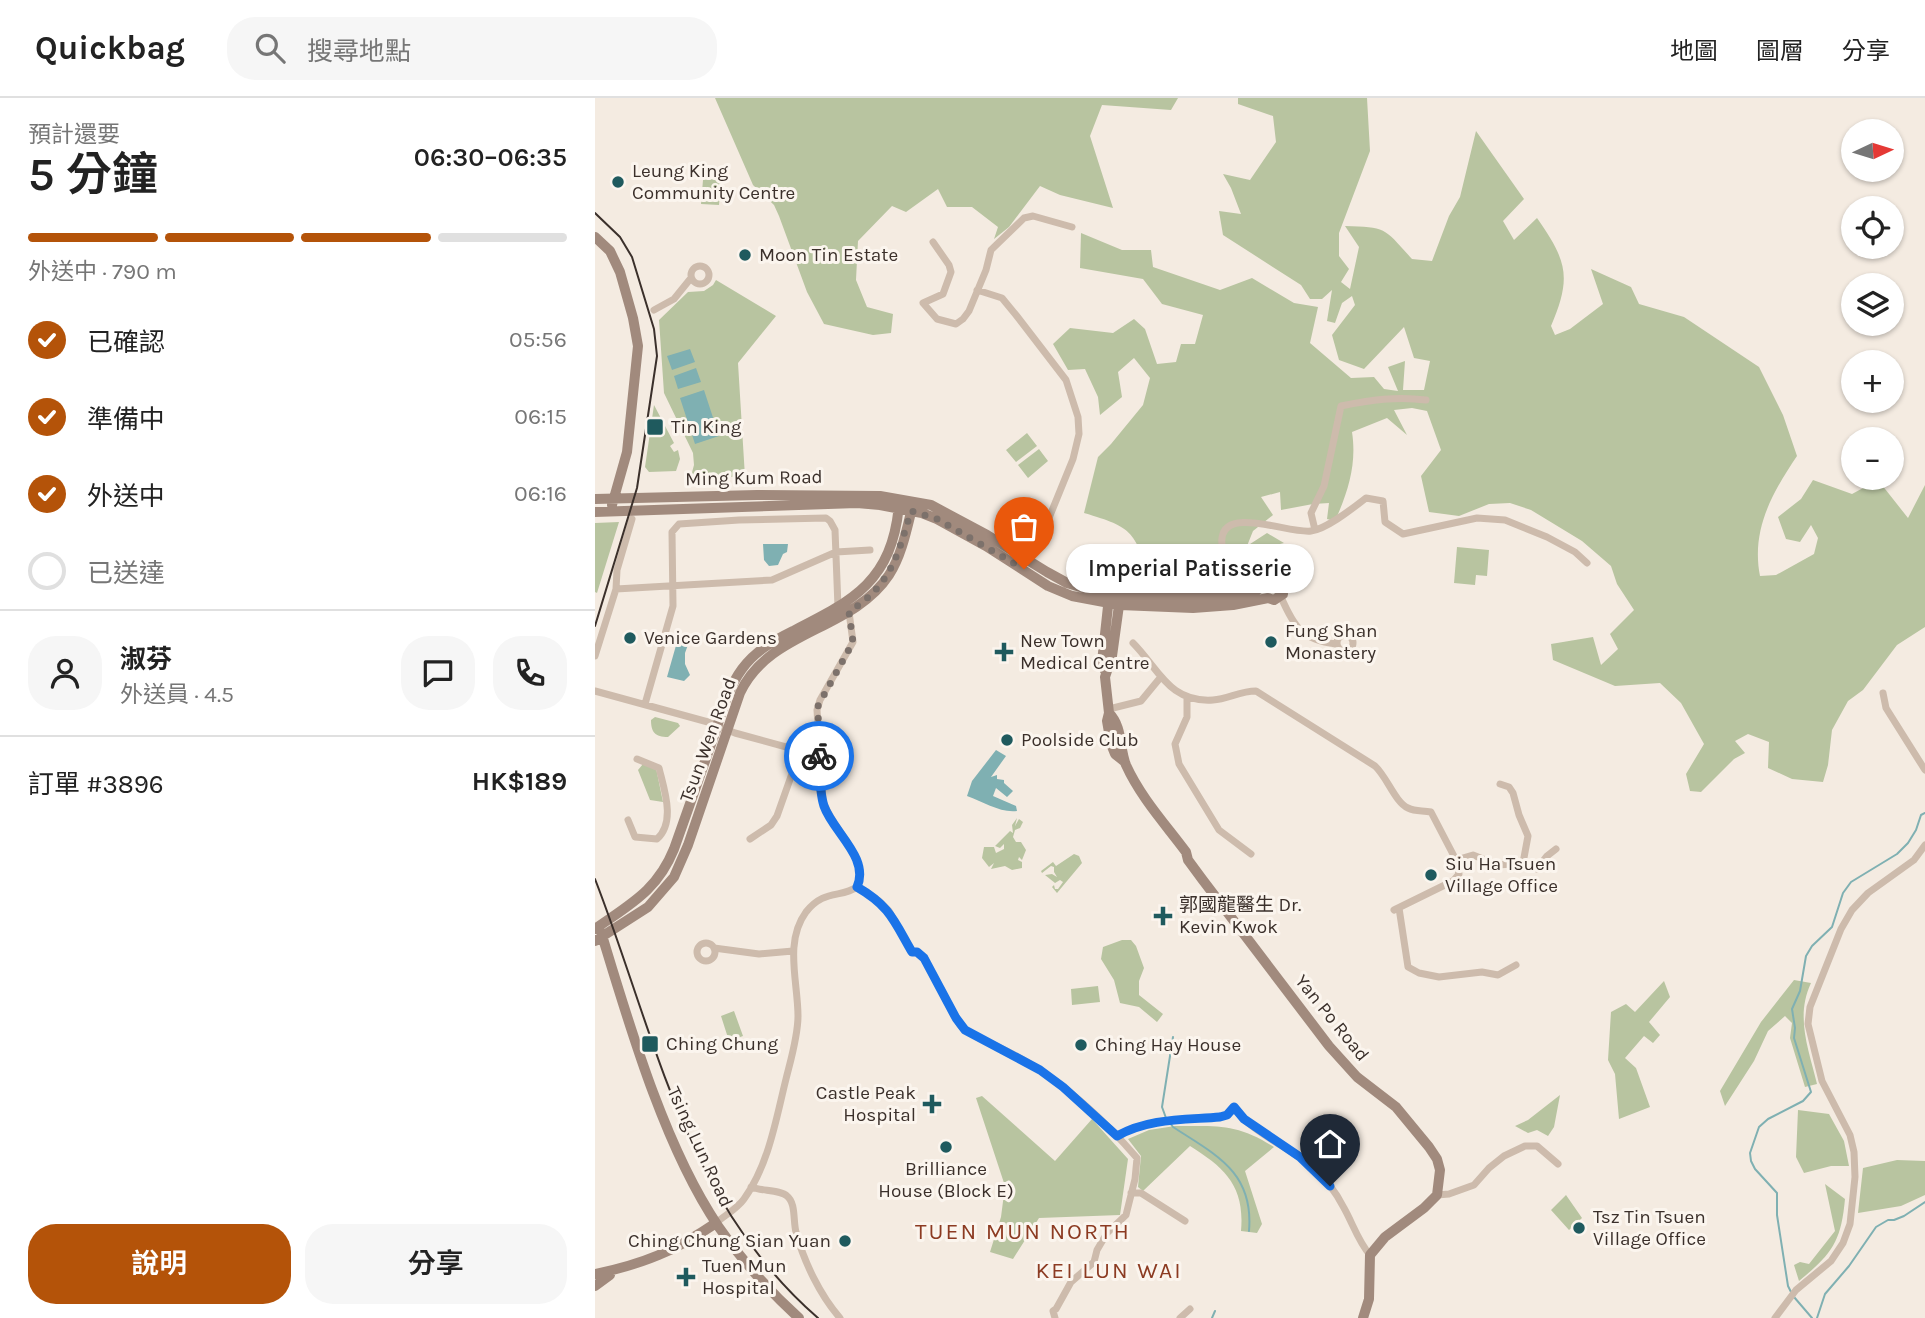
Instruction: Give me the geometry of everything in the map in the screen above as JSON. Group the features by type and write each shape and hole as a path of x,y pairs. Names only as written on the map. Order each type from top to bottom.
{"street":[{"path":"933,242 951,272 943,294 923,303 942,322 956,324 969,311 992,250 1024,218 1033,216 1072,227"},
{"path":"595,237 610,251 620,272 638,346 628,445 610,511"},
{"path":"654,310 674,299 691,278"},
{"path":"977,290 1002,298 1056,365 1073,398 1078,416 1079,434 1073,459 1045,527 1021,562"},
{"path":"1315,530 1311,513 1324,486 1341,406 1368,400 1426,400"},
{"name":"Ming Kum Road","path":"595,499 857,494 899,504 932,505 987,535 1021,562 1067,583 1115,600"},
{"path":"1268,598 1264,593 1277,565 1247,558 1228,564 1222,544 1222,534 1226,527 1250,522 1288,530 1315,530 1366,498 1379,499 1384,503 1386,523 1403,534 1477,517 1505,520 1547,537 1575,552 1587,563"},
{"name":"Ming Kum Road","path":"595,512 857,503 899,504"},
{"name":"Tsun Wen Road","path":"843,610 881,567 889,549 899,504"},
{"name":"Tsun Wen Road","path":"598,933 649,906 674,877 688,845 722,727 743,685 765,659 779,648 871,596 889,576 900,551 913,506"},
{"path":"595,1274 661,1256 716,1223 741,1203 768,1149 791,1061 798,1018 793,951 796,931 806,913 815,904 826,896 852,890 860,881 854,855 824,805 819,756 818,706 853,642 843,610 834,526 826,518 684,522 675,527 672,532 673,606 645,704"},
{"path":"595,656 616,589 617,570 632,519"},
{"path":"616,589 772,580 836,552 870,551"},
{"path":"1271,582 1283,587 1281,597 1297,630 1311,638 1336,644"},
{"path":"1115,600 1227,596 1258,591 1271,582"},
{"path":"1115,600 1193,608 1239,604 1268,598 1274,600 1281,597"},
{"name":"Yan Po Road","path":"1115,600 1112,656 1105,671 1109,711 1107,721 1115,754 1125,762 1156,815 1178,844 1177,850 1181,857 1188,860 1329,1046 1357,1077 1396,1107 1429,1146 1440,1170 1437,1195"},
{"path":"1133,643 1150,660 1160,678 1187,698 1216,700 1243,691 1258,693 1375,766 1388,780 1403,805 1410,809 1431,812 1456,860 1459,874 1397,909 1406,937 1408,967 1414,971 1440,976 1482,972 1499,975 1515,965"},
{"path":"1109,711 1141,701 1160,678"},
{"path":"595,691 819,756"},
{"path":"1883,693 1886,708 1925,771"},
{"path":"1187,698 1187,717 1175,744 1179,764 1219,830 1251,854"},
{"path":"750,839 778,817 800,751"},
{"path":"628,820 635,837 653,839 662,834 668,814 659,768 637,759"},
{"path":"1500,784 1509,787 1513,793 1528,836 1523,863"},
{"path":"1775,1318 1797,1290 1823,1268 1843,1243 1850,1224 1856,1168 1850,1135 1822,1081 1809,1033 1810,1007 1841,929 1852,910 1868,893 1908,865 1925,845"},
{"path":"1456,860 1473,855 1498,865 1523,863 1537,869 1546,856 1556,849"},
{"path":"857,887 889,911 912,952 917,952 924,958 965,1030 1040,1070 1063,1087 1137,1158 1126,1215 1107,1233 1097,1250 1094,1262 1071,1282 1054,1315"},
{"name":"Tsing Lun Road","path":"598,933 666,1123 694,1184 716,1223 758,1276 799,1318"},
{"path":"714,948 759,954 793,951"},
{"path":"1117,1136 1132,1127 1168,1120 1220,1117 1227,1115 1234,1107 1244,1119 1300,1157 1321,1175 1339,1198 1359,1243 1370,1255"},
{"path":"1363,1318 1369,1299 1370,1255 1385,1237 1425,1208 1437,1195 1449,1194 1474,1185 1495,1163 1525,1146 1537,1146 1558,1164"},
{"path":"751,1187 764,1192 780,1192 791,1200 801,1246 825,1300 840,1318"},
{"path":"1132,1193 1141,1193 1185,1221"},
{"path":"595,1286 621,1269"},
{"path":"1180,1318 1190,1309"}],"green space":[{"path":"715,98 1178,98 1171,110 1102,105 1090,136 1113,208 1060,195 1040,186 1009,227 994,239 998,227 972,207 947,207 938,189 906,212 892,206 858,241 856,280 867,307 893,314 891,333 873,335 824,324 807,292 774,205 753,185"},
{"path":"1238,98 1367,98 1370,151 1339,233 1339,256 1349,269 1341,282 1350,289 1359,247 1345,226 1384,231 1412,259 1432,261 1449,216 1460,197 1476,131 1524,199 1503,221 1514,240 1537,218 1560,258 1564,282 1551,326 1555,335 1570,329 1603,304 1591,269 1631,287 1639,304 1684,317 1759,367 1783,415 1797,456 1772,498 1761,528 1758,543 1760,576 1776,575 1814,554 1818,538 1811,525 1800,542 1786,539 1778,517 1801,499 1813,480 1852,494 1859,490 1886,490 1908,518 1925,485 1925,627 1897,645 1863,690 1848,701 1832,730 1823,782 1792,779 1768,768 1769,742 1748,734 1735,741 1745,753 1734,759 1701,792 1690,791 1686,774 1704,744 1681,703 1660,683 1615,686 1553,660 1551,644 1593,637 1601,665 1618,649 1610,634 1634,610 1617,584 1611,566 1582,541 1531,510 1510,503 1489,504 1459,516 1429,512 1421,476 1441,450 1427,411 1412,408 1394,410 1407,435 1387,418 1352,432 1350,478 1335,521 1327,519 1329,503 1281,510 1280,492 1261,497 1273,515 1253,531 1247,546 1267,533 1284,543 1240,554 1189,574 1152,576 1140,549 1129,533 1113,523 1084,513 1098,457 1143,405 1150,378 1134,358 1118,372 1122,397 1100,415 1098,397 1085,369 1068,370 1053,344 1070,328 1113,333 1134,319 1145,329 1157,364 1176,362 1181,344 1195,344 1203,315 1162,304 1143,279 1080,268 1081,233 1122,250 1151,250 1153,267 1220,290 1252,278 1294,303 1318,307 1310,343 1351,378 1374,377 1384,389 1398,391 1388,367 1405,361 1403,390 1424,390 1430,361 1414,358 1404,327 1364,369 1339,360 1332,335 1355,305 1352,296 1342,303 1335,323 1327,321 1332,290 1322,299 1310,299 1301,285 1223,235 1219,211 1241,214 1223,174 1250,180 1276,142 1273,116 1238,104"},
{"path":"704,168 722,169 719,205 701,204"},
{"path":"716,280 776,316 738,363 745,477 691,476 693,453 664,393 659,320 688,292 704,291"},
{"path":"654,405 674,443 670,446 674,452 678,450 680,459 676,471 649,472 645,467"},
{"path":"1027,433 1037,446 1016,462 1006,450"},
{"path":"1039,449 1048,461 1028,478 1018,465"},
{"path":"619,522 597,593 595,523"},
{"path":"1457,547 1489,550 1487,576 1476,575 1475,585 1454,583"},
{"path":"655,717 678,723 680,726 668,737 660,736 652,728 651,720"},
{"path":"643,764 656,768 663,802 650,800 638,770"},
{"path":"1017,818 1015,826 1019,819 1023,822 1020,828 1015,830 1013,837 1016,842 1021,842 1026,850 1022,860 1019,857 1018,860 1022,862 1022,868 1012,870 1005,866 991,869 994,863 989,867 982,858 984,847 994,847 996,853 1004,849 1004,844 1000,848 995,846 1010,831 1013,833 1012,825"},
{"path":"1074,854 1079,856 1082,863 1057,893 1052,887 1054,885 1055,889 1058,889 1063,882 1060,880 1055,883 1045,875 1052,874 1057,877 1054,867 1051,866 1042,873 1041,871 1053,862 1056,866"},
{"path":"1122,940 1131,940 1136,946 1144,968 1139,981 1139,995 1163,1014 1157,1022 1139,1007 1120,1003 1114,980 1101,959 1103,947"},
{"path":"1794,980 1811,983 1806,996 1804,1021 1807,1046 1817,1084 1805,1087 1790,1038 1792,1023 1785,1016 1768,1031 1754,1061 1725,1106 1720,1091 1761,1022"},
{"path":"1664,981 1670,997 1649,1022 1660,1035 1653,1043 1644,1036 1625,1058 1636,1068 1650,1107 1619,1119 1615,1074 1608,1060 1611,1012 1626,1004 1635,1012"},
{"path":"1098,986 1100,1002 1072,1005 1071,989"},
{"path":"734,1011 743,1036 729,1041 721,1016"},
{"path":"1560,1095 1554,1127 1548,1136 1537,1130 1528,1133 1515,1126 1528,1120"},
{"path":"982,1096 1055,1161 1092,1119 1128,1159 1120,1215 1039,1218 1013,1259 990,1252 1001,1217 1005,1186 976,1098"},
{"path":"1798,1110 1829,1114 1844,1141 1849,1166 1831,1166 1804,1173 1796,1157"},
{"path":"1175,1126 1215,1126 1237,1130 1274,1147 1245,1171 1262,1224 1257,1233 1241,1231 1240,1202 1230,1180 1213,1162 1190,1146 1143,1191 1138,1187 1141,1156 1128,1139 1149,1130"},
{"path":"1897,1160 1925,1161 1925,1195 1901,1206 1858,1213 1863,1168"},
{"path":"1825,1184 1845,1199 1841,1226 1827,1255 1799,1281 1794,1265 1800,1262 1809,1264 1835,1231"},
{"path":"1566,1195 1582,1218 1569,1230 1551,1210"}],"water":[{"path":"690,349 695,362 672,370 667,356"},
{"path":"696,368 701,382 678,389 674,376"},
{"path":"704,390 719,436 695,444 680,398"},
{"path":"763,544 788,544 787,552 783,554 778,565 769,566 764,560"},
{"path":"680,638 689,642 685,664 690,675 684,681 667,677"},
{"path":"996,750 1006,756 991,777 997,775 997,779 1004,780 1013,791 1007,797 996,788 993,796 1016,806 1017,811 998,809 967,796 972,781"}],"waterway":[{"path":"1791,1292 1777,1215 1777,1193 1755,1169 1750,1153 1759,1127 1768,1119 1803,1101 1811,1092 1794,1038 1792,1009 1800,991 1806,956 1812,946 1832,927 1843,893 1851,882 1897,854 1908,843 1921,815 1925,813"},
{"path":"1166,1118 1162,1107 1173,1037"},
{"path":"1170,1123 1229,1167 1245,1194 1249,1211 1249,1231"},
{"path":"1817,1318 1825,1294 1849,1266 1876,1227 1888,1220 1904,1216 1925,1202"},
{"path":"1794,1297 1812,1318"},
{"path":"1212,1318 1215,1311"}],"tram line":[{"path":"595,213 620,237 632,257 654,329 657,356 637,488 595,626"},
{"path":"595,879 657,1057 705,1170 736,1223 773,1273 818,1318"}],"way so far":[{"path":"819,756 818,706 853,642 849,612 878,590 889,576 897,560 911,511 937,519 1024,569"}],"place":[{"name":"Leung King Community Centre","path":"618,182"},
{"name":"Moon Tin Estate","path":"745,255"},
{"name":"Tin King","path":"655,427"},
{"name":"Imperial Patisserie","path":"1024,569"},
{"name":"Venice Gardens","path":"630,638"},
{"name":"Fung Shan Monastery","path":"1271,642"},
{"name":"New Town Medical Centre","path":"1004,652"},
{"name":"Poolside Club","path":"1007,740"},
{"name":"Siu Ha Tsuen Village Office","path":"1431,875"},
{"name":"郭國龍醫生 Dr. Kevin Kwok","path":"1163,916"},
{"name":"Ching Chung","path":"650,1044"},
{"name":"Ching Hay House","path":"1081,1045"},
{"name":"Castle Peak Hospital","path":"932,1104"},
{"name":"Brilliance House (Block E)","path":"946,1147"},
{"name":"Tsz Tin Tsuen Village Office","path":"1579,1228"},
{"name":"Ching Chung Sian Yuan","path":"845,1241"},
{"name":"Tuen Mun Hospital","path":"686,1277"}],"district":[{"name":"TUEN MUN NORTH","path":"1023,1231"},
{"name":"KEI LUN WAI","path":"1109,1270"}],"route":[{"path":"819,756 824,805 854,855 860,881 857,887 889,911 912,952 920,953 924,958 965,1030 1040,1070 1117,1136 1132,1127 1147,1123 1220,1117 1227,1115 1234,1107 1244,1119 1300,1157 1330,1186"}]}
